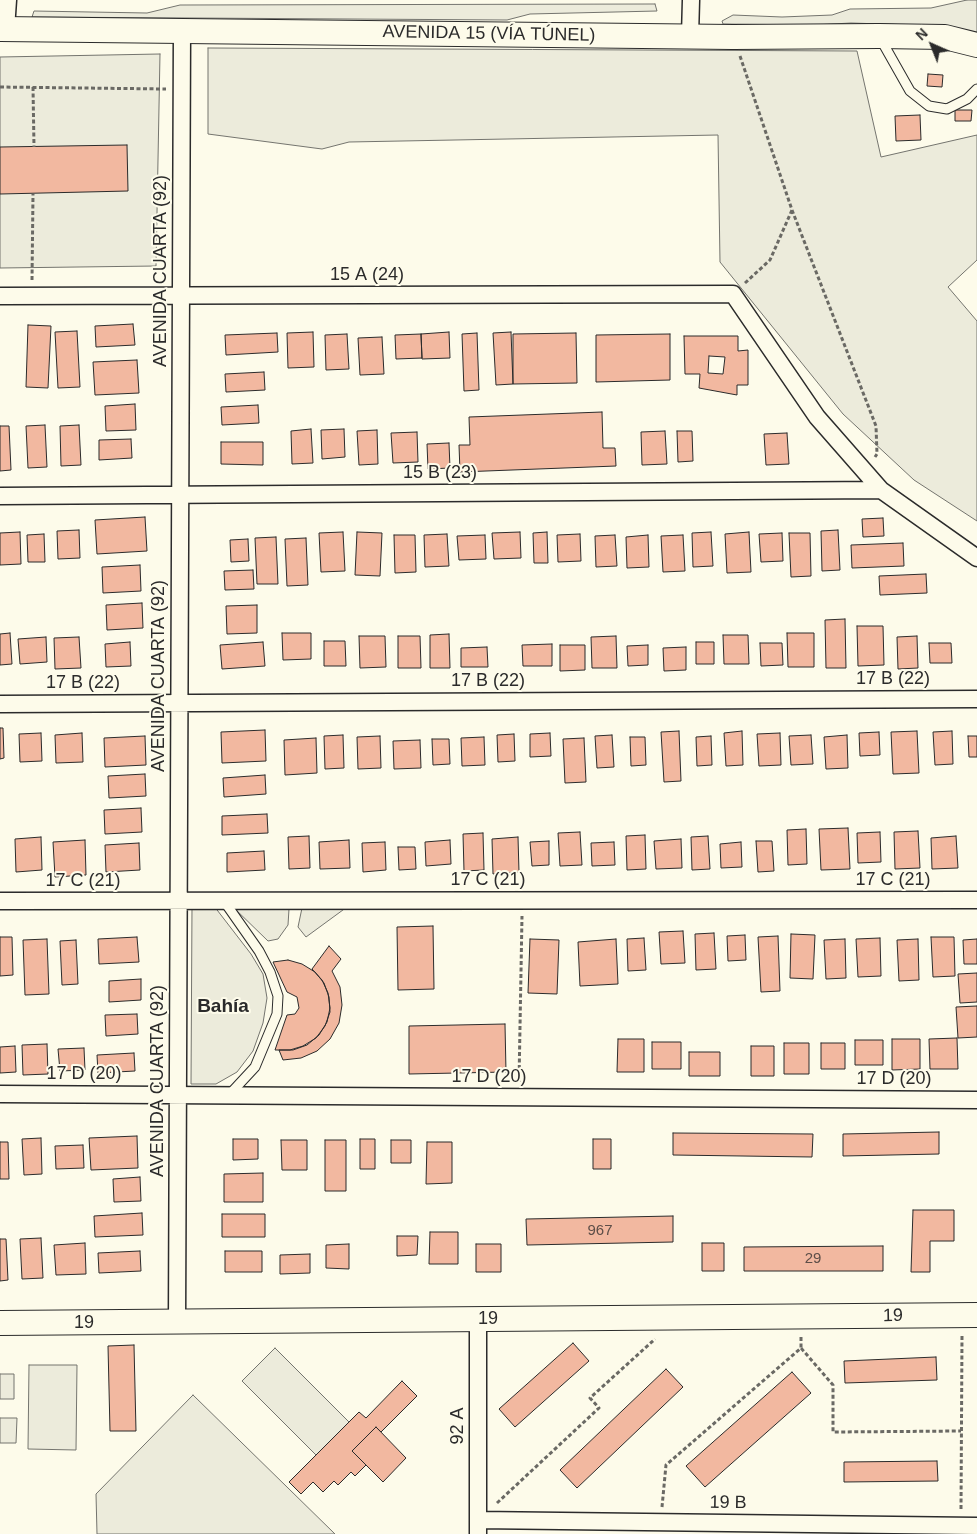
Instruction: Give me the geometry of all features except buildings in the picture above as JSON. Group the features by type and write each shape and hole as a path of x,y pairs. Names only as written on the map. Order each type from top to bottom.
{"main road":[{"name":"AVENIDA 15 (VÍA TÚNEL)","path":"3,29 733,37 945,37 977,44"},
{"name":"19","path":"0,1323 970,1315"}],"street":[{"path":"3,29 8,0"},
{"path":"690,36 691,0"},
{"name":"AVENIDA CUARTA (92)","path":"177,1322 182,30"},
{"path":"734,294 817,417 881,490 977,558"},
{"name":"15 A (24)","path":"0,296 734,294"},
{"name":"15 B (23)","path":"0,496 881,490"},
{"name":"17 B (22)","path":"0,704 977,699"},
{"name":"17 C (21)","path":"0,901 977,900"},
{"name":"17 D (20)","path":"0,1094 977,1100"},
{"name":"92 A","path":"478,1319 478,1527"},
{"name":"19 B","path":"478,1527 660,1522 969,1526"}],"lane":[{"path":"879,36 910,90 929,106 946,109 967,99 977,89"},
{"path":"224,901 259,950 270,972 278,996 277,1014 255,1067 229,1095"}],"path":[{"path":"733,37 792,210 876,426 877,454 866,473"},
{"path":"0,87 182,89"},
{"path":"33,87 34,147"},
{"path":"32,296 33,194"},
{"path":"734,294 770,260 792,210"},
{"path":"519,1097 523,900"},
{"path":"969,1526 961,1431 970,1315"},
{"path":"478,1527 599,1408 590,1398 678,1318"},
{"path":"660,1522 666,1465 801,1348 833,1385 833,1432 961,1431"}],"shaded area":[{"path":"967,0 977,0 977,33 944,26 851,23 814,25 723,24 722,21 733,15 782,17 832,15 850,9 931,8"},
{"path":"655,4 657,11 530,14 507,20 32,17 34,11 147,13 180,5"},
{"path":"208,48 857,51 881,157 977,135 977,260 948,287 977,321 977,521 914,480 843,414 720,262 718,135 349,142 322,149 208,134"},
{"path":"160,54 156,266 0,268 0,57"},
{"path":"192,906 214,906 251,954 263,974 267,998 263,1023 253,1051 237,1072 216,1084 191,1084"},
{"path":"232,906 289,909 288,925 278,939 268,941"},
{"path":"347,907 306,937 298,927 302,908"},
{"path":"275,1348 349,1422 316,1455 242,1381"},
{"path":"29,1365 77,1365 76,1450 28,1449"},
{"path":"0,1374 14,1374 14,1399 0,1399"},
{"path":"193,1395 335,1534 97,1534 96,1494"},
{"path":"0,1418 17,1418 16,1443 0,1443"}],"district":[{"name":"Bahía","path":"223,1007"}]}
